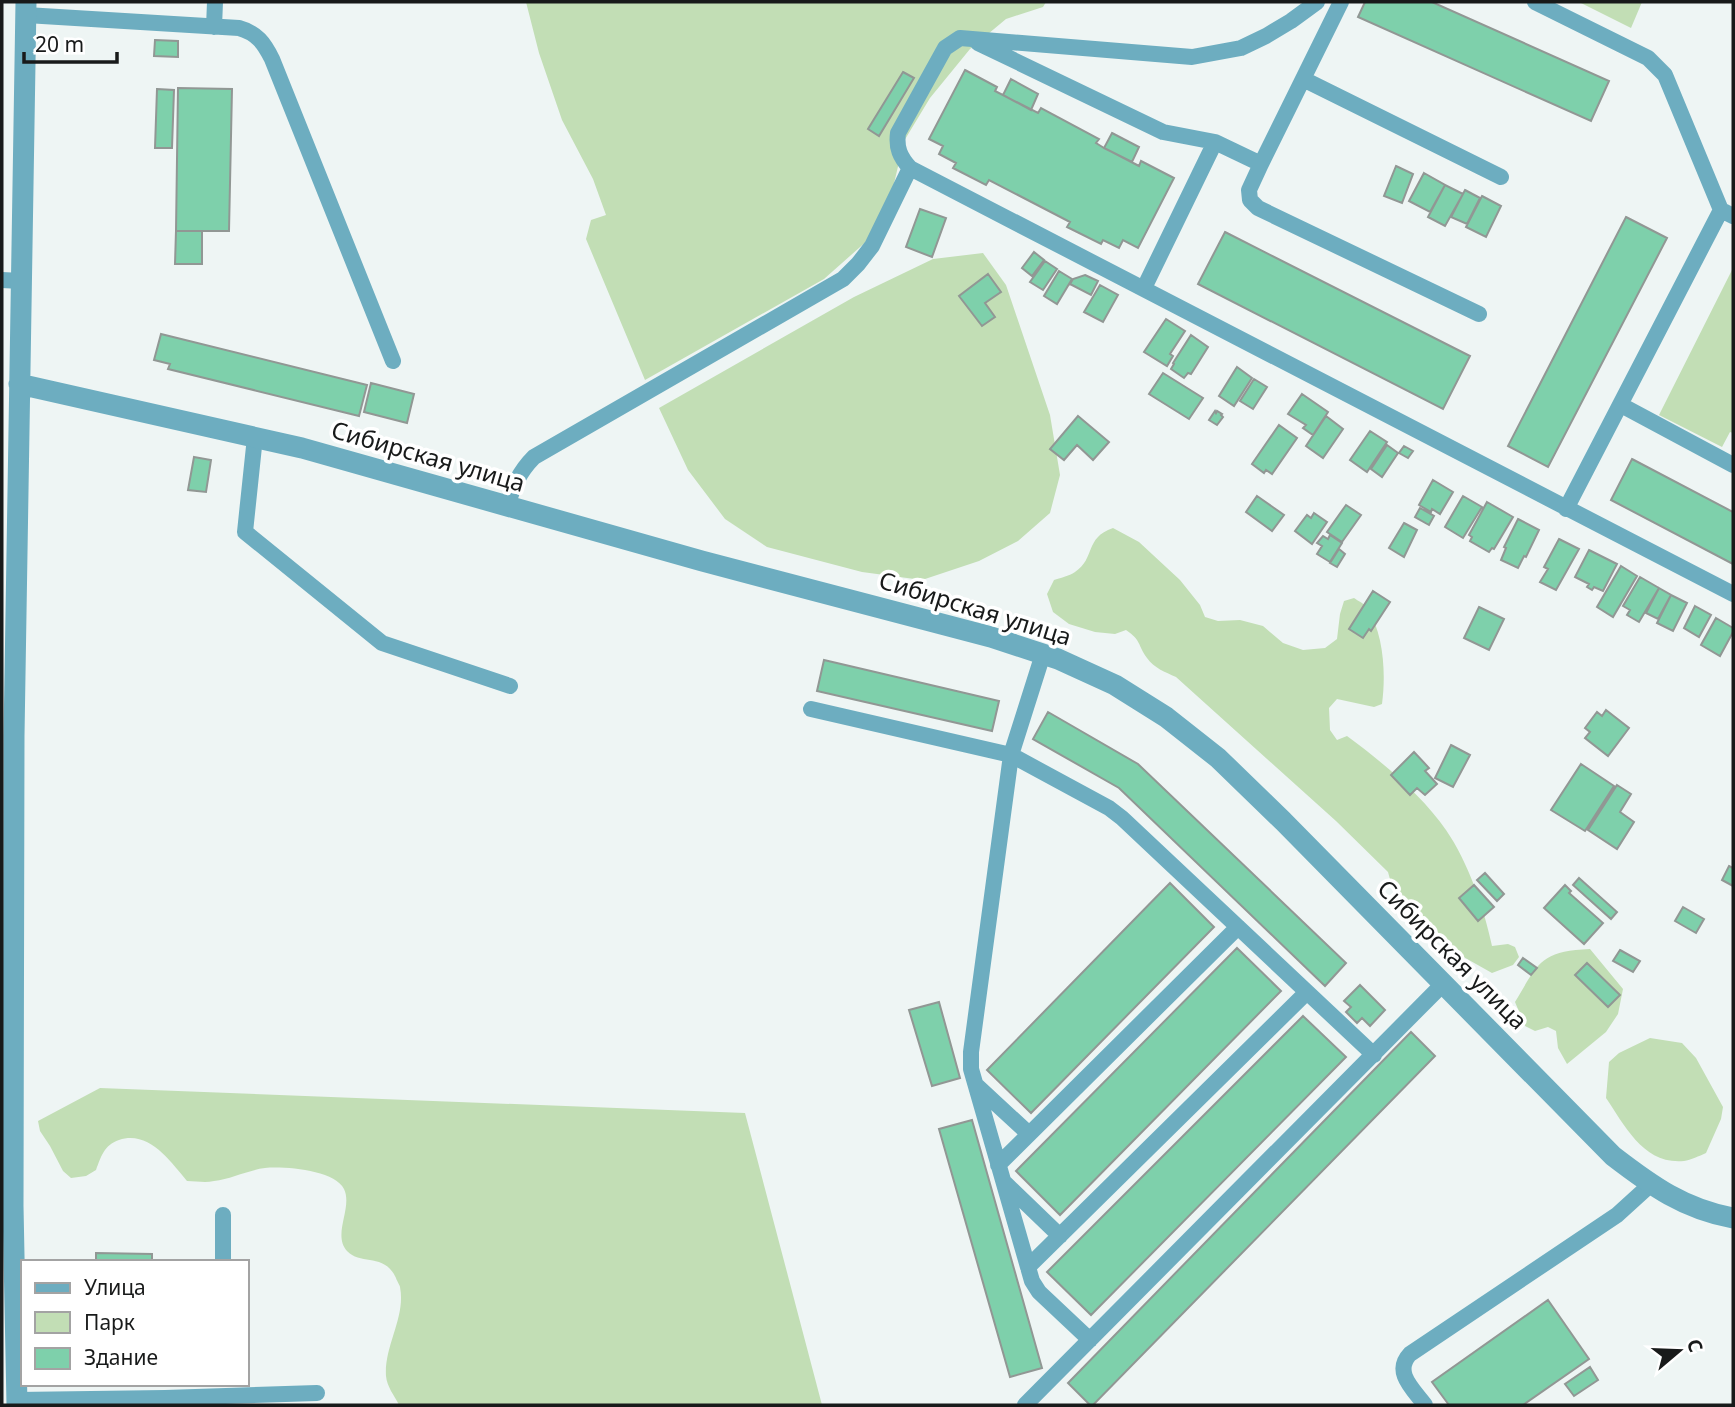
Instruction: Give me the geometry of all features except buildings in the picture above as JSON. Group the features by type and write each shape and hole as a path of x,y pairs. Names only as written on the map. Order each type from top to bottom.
{"street":[{"path":"17,1402 7,1207 8,736 19,384 11,280 26,9"},
{"name":"Сибирская улица","path":"19,384 302,448 702,561 991,637 1058,659 1115,685 1166,717 1218,758 1614,1156 1650,1185 1689,1206 1733,1218"}],"lane":[{"path":"214,27 215,2"},
{"path":"1317,2 1291,21 1241,48 1192,57 960,38 945,48 898,133 898,151 910,168 1733,594"},
{"path":"1341,2 1249,190 1250,200 1258,208 1479,314"},
{"path":"1535,2 1648,58 1665,75 1727,213 1566,509"},
{"path":"26,9 239,28 258,37 272,59 393,361"},
{"path":"969,39 1163,132 1215,142 1261,164"},
{"path":"1303,79 1501,177"},
{"path":"1144,288 1215,142"},
{"path":"507,506 515,481 534,457 843,279 872,246 910,168"},
{"path":"1621,405 1733,465"},
{"path":"255,437 245,531 382,643 510,686"},
{"path":"1044,654 1010,755 971,1069 1032,1281 1039,1292 1090,1340"},
{"path":"811,709 1010,755 1095,800 1122,818 1374,1055"},
{"path":"1000,1173 1029,1134 1238,927"},
{"path":"1025,1405 1443,984"},
{"path":"1028,1267 1307,992"},
{"path":"975,1084 1029,1134"},
{"path":"1000,1173 1060,1236"},
{"path":"1425,1405 1405,1378 1404,1360 1410,1354 1616,1215 1650,1185"},
{"path":"223,1215 223,1260"},
{"path":"17,1402 221,1390 317,1393"}],"green space":[{"path":"526,2 1046,2 1043,7 1006,19 970,49 930,98 904,141 892,192 868,240 824,279 645,380 586,239 591,220 606,215 593,179 562,120 539,53"},
{"path":"1579,2 1642,2 1631,28"},
{"path":"983,253 1006,285 1050,415 1060,475 1050,513 1018,541 979,561 922,580 862,572 767,547 725,519 688,470 659,408 854,297 933,259"},
{"path":"1733,268 1733,433 1730,432 1722,447 1659,415"},
{"path":"1113,528 1139,542 1180,580 1200,605 1205,617 1218,621 1240,620 1263,626 1283,643 1303,650 1325,648 1337,639 1344,601 1354,598 1366,606 1377,630 1382,654 1382,704 1374,707 1337,699 1329,708 1330,730 1337,740 1347,736 1373,756 1413,791 1436,817 1454,843 1468,871 1485,916 1492,946 1508,944 1515,947 1519,957 1513,965 1492,973 1460,955 1391,883 1388,872 1336,821 1176,677 1153,664 1137,640 1126,630 1115,634 1095,632 1069,624 1053,612 1047,594 1054,580 1073,573 1081,566 1098,537"},
{"path":"1590,949 1623,989 1618,1014 1606,1032 1567,1064 1558,1048 1556,1031 1548,1027 1535,1031 1525,1026 1515,1002 1543,961 1561,952"},
{"path":"1650,1038 1682,1043 1696,1058 1723,1107 1721,1119 1706,1153 1692,1159 1670,1161 1647,1150 1628,1131 1606,1098 1609,1062 1619,1053"},
{"path":"100,1088 745,1113 822,1405 399,1405 389,1387 386,1365 400,1309 400,1287 391,1270 385,1265 359,1258 347,1251 341,1237 346,1196 339,1183 320,1173 273,1168 259,1169 211,1182 187,1181 158,1149 140,1139 130,1138 110,1145 96,1170 86,1176 71,1178 63,1171 40,1131 38,1121"}]}
